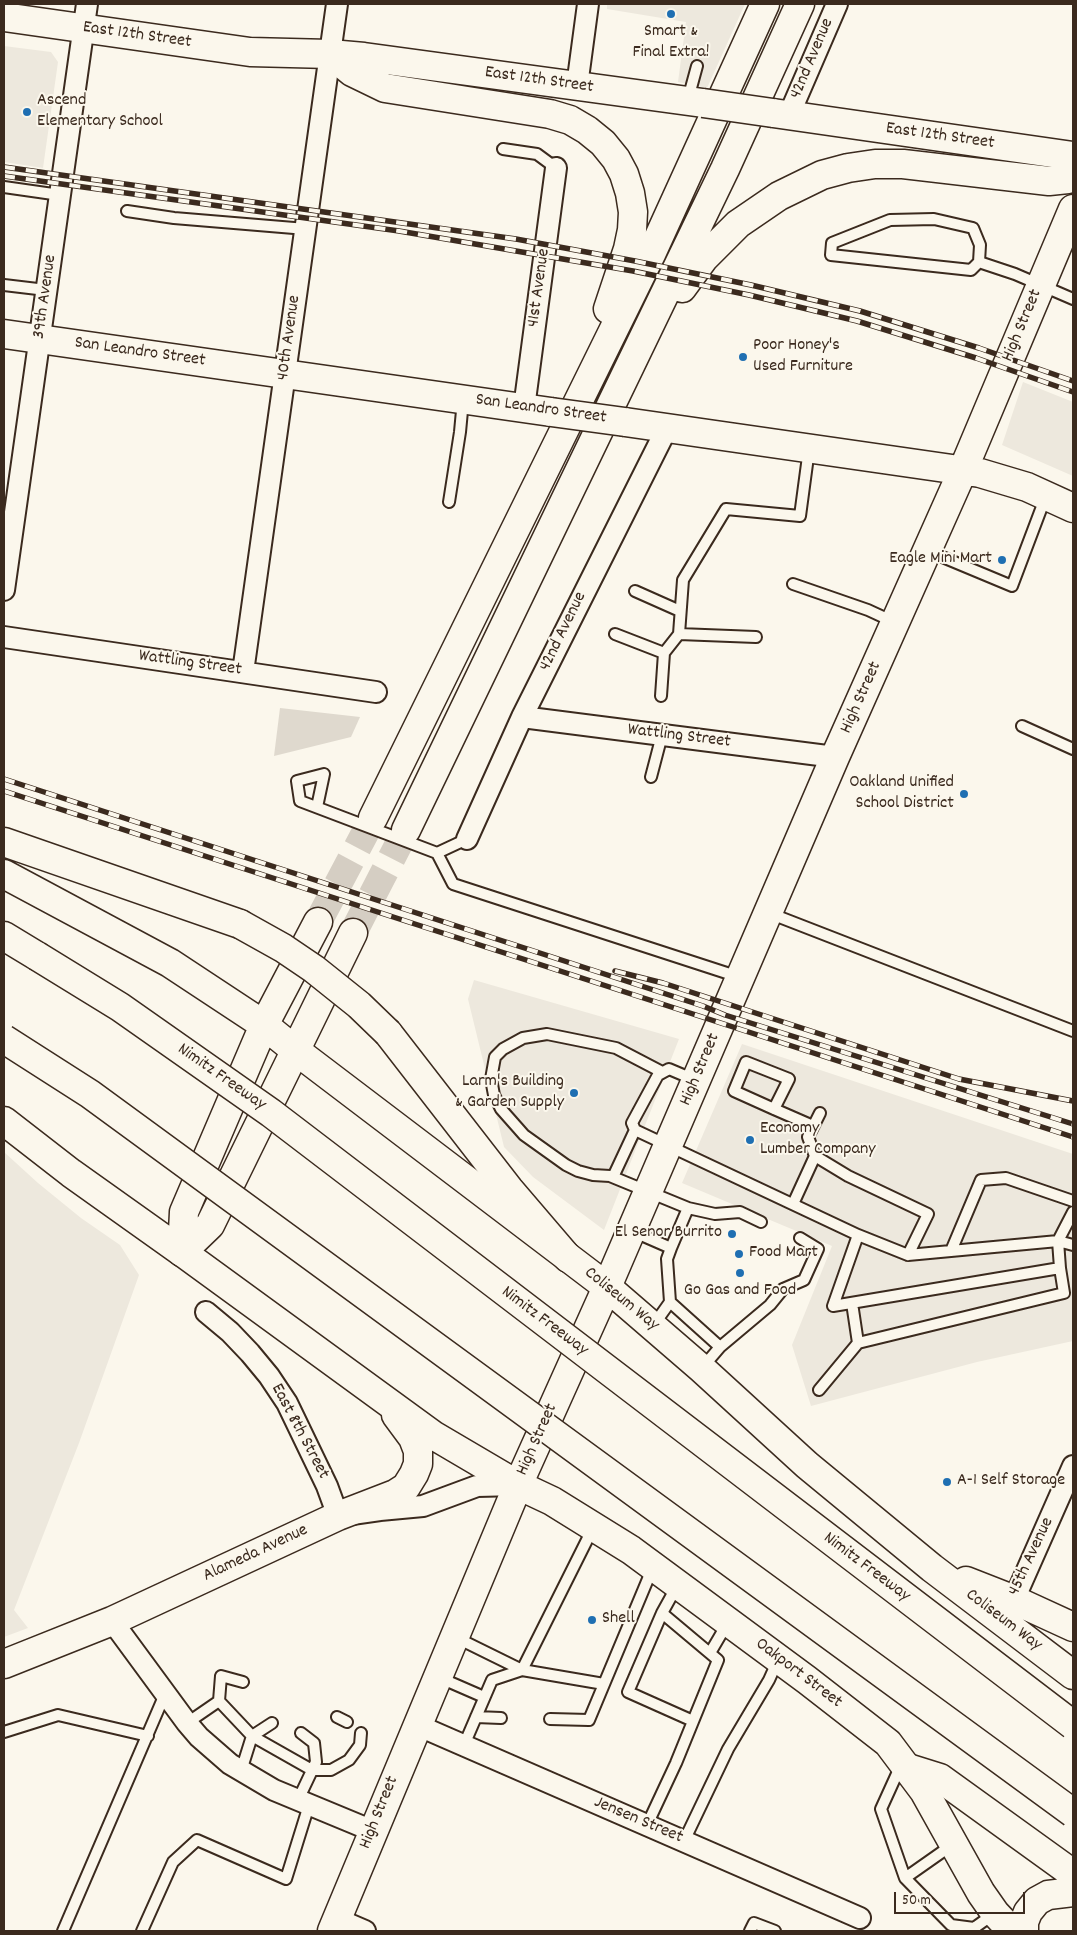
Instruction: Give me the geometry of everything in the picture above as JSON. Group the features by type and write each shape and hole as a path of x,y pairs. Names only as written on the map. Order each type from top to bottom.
{"main road":[{"path":"373,818 656,244 765,4"},
{"path":"406,830 722,177 800,4"},
{"name":"East 12th Street","path":"4,17 85,16 250,52 330,54 695,102 1073,156"},
{"path":"330,54 352,72 385,88 528,109 570,120 587,130 602,144 616,159 624,174 633,212 628,249 604,322 546,466"},
{"path":"573,483 690,276 704,258 732,229 756,210 779,196 822,175 848,168 875,164 903,164 1049,181 1068,179 1073,175"},
{"name":"High Street","path":"335,1925 518,1485 608,1287 835,757 963,470 1073,209"},
{"name":"San Leandro Street","path":"4,334 963,470 1005,480 1073,508"},
{"path":"4,842 240,924 283,948 314,969 359,1005 388,1033 509,1189 568,1258"},
{"name":"Coliseum Way","path":"4,874 170,963 264,1025 608,1287 702,1368 807,1465 932,1568 1007,1610 1066,1625"},
{"path":"182,1252 184,1212 264,1025 318,922"},
{"path":"182,1252 210,1225 353,933"},
{"name":"Nimitz Freeway","path":"4,936 120,1007 271,1113 1073,1726"},
{"path":"4,1039 98,1100 1073,1813"},
{"name":"Oakport Street","path":"4,1122 71,1174 379,1394 433,1435 518,1485 552,1501 631,1550 779,1659 888,1743 924,1791 981,1893 1004,1922"},
{"path":"338,1516 395,1494 406,1486 418,1464 418,1452 413,1438 379,1394"},
{"name":"Alameda Avenue","path":"4,1664 112,1621 338,1516"},
{"name":"Coliseum Way","path":"1007,1610 1073,1675"},
{"path":"905,1765 940,1778 1073,1874"},
{"path":"1024,1931 1024,1922 1028,1912 1037,1901 1048,1895 1073,1892"}],"street":[{"name":"40th Avenue","path":"243,672 337,4"},
{"path":"577,86 588,4"},
{"name":"42nd Avenue","path":"781,114 837,4"},
{"name":"39th Avenue","path":"4,590 85,16"},
{"name":"41st Avenue","path":"524,408 556,168"},
{"name":"42nd Avenue","path":"467,839 522,716 666,428"},
{"name":"Wattling Street","path":"4,638 376,692"},
{"name":"Wattling Street","path":"522,716 835,757"},
{"name":"East 8th Street","path":"206,1312 230,1332 270,1376 287,1403 327,1486 338,1516"},
{"name":"45th Avenue","path":"1007,1610 1020,1586 1073,1466"},
{"name":"Alameda Avenue","path":"338,1516 423,1506 477,1486 518,1485"},
{"path":"112,1621 187,1723 215,1752 240,1771 274,1790 373,1831"},
{"name":"Jensen Street","path":"417,1725 860,1918"},
{"path":"335,1925 365,1931"}],"lane":[{"path":"695,102 697,66"},
{"path":"503,149 537,154 556,168"},
{"path":"4,186 60,195"},
{"path":"127,211 174,218 306,229"},
{"path":"890,220 934,220 973,228 980,246 979,262 971,270 831,256 832,243 890,220"},
{"path":"979,262 1073,299"},
{"path":"4,285 46,290"},
{"path":"449,502 463,399"},
{"path":"660,696 664,654 679,634 683,580 726,509 800,516 809,448"},
{"path":"927,550 1012,586 1046,496"},
{"path":"793,584 868,610 895,623"},
{"path":"635,591 680,611"},
{"path":"615,634 664,654"},
{"path":"679,634 756,637"},
{"path":"1022,726 1073,749"},
{"path":"651,777 662,735"},
{"path":"317,807 436,853 453,884 740,978"},
{"path":"436,853 467,839"},
{"path":"768,913 1073,1031"},
{"path":"662,1072 616,1048 547,1034 523,1038 503,1049 495,1058 491,1078 494,1095 501,1109 524,1135 572,1168 593,1175 613,1177 688,1208 715,1214 740,1212 761,1222"},
{"path":"774,1109 789,1079 746,1062 734,1091 774,1109 813,1126"},
{"path":"613,1177 634,1130 632,1123 658,1074 669,1069 696,1081"},
{"path":"820,1113 808,1137 815,1156 848,1176 928,1214 908,1256"},
{"path":"634,1130 669,1144 858,1235 908,1256 1058,1241 1073,1245"},
{"path":"793,1204 815,1156"},
{"path":"951,1252 981,1180 1006,1178 1073,1201"},
{"path":"653,1326 670,1302 667,1259 688,1208"},
{"path":"819,1390 858,1342 1069,1293 1060,1268 1058,1241 1073,1212"},
{"path":"632,1231 671,1248"},
{"path":"858,1235 833,1306 1060,1268"},
{"path":"702,1368 720,1347 770,1305 783,1289 804,1280 818,1249 800,1238"},
{"path":"670,1302 720,1347"},
{"path":"852,1303 858,1342"},
{"path":"464,1745 492,1680 522,1670 593,1527"},
{"path":"550,1719 589,1720 653,1566"},
{"path":"678,1585 662,1613 628,1692 693,1721"},
{"path":"647,1825 676,1763 718,1660 662,1613"},
{"path":"710,1653 728,1622"},
{"path":"454,1637 522,1670 604,1684"},
{"path":"684,1841 728,1749 769,1680 779,1659"},
{"path":"243,1682 221,1676 219,1701 252,1736 312,1770 332,1770 349,1760 360,1745 361,1733"},
{"path":"437,1677 484,1697"},
{"path":"63,1931 165,1694"},
{"path":"187,1723 219,1701"},
{"path":"4,1732 58,1714 148,1736"},
{"path":"337,1717 347,1722"},
{"path":"476,1717 500,1718"},
{"path":"240,1771 252,1736 272,1723"},
{"path":"142,1931 173,1862 197,1840 286,1879 312,1770 316,1762 314,1743 301,1733"},
{"path":"905,1765 881,1809 905,1878 951,1925 974,1928 1004,1922"},
{"path":"905,1878 953,1844"},
{"path":"750,1931 754,1923 775,1931"}],"shaded area":[{"path":"607,4 745,4 707,88 678,82 686,22 607,9"},
{"name":"Ascend Elementary School","path":"4,46 51,52 58,62 43,168 4,162"},
{"path":"1023,382 1073,402 1073,476 1002,445"},
{"path":"280,708 360,717 351,737 274,756"},
{"name":"Larm's Building & Garden Supply","path":"474,980 679,1039 604,1230 533,1177 504,1147 468,999"},
{"name":"Economy Lumber Company","path":"742,1044 1073,1154 1073,1341 977,1362 811,1406 792,1345 832,1246 682,1183"},
{"path":"4,1152 81,1218 120,1245 139,1275 79,1443 14,1610 28,1628 4,1637"}],"tunnel":[{"path":"318,922 373,818"},
{"path":"353,933 406,830"}],"railway":[{"path":"4,167 516,239 635,261 751,285 860,311 979,348 1073,381"},
{"path":"4,176 399,231 633,271 749,295 857,321 976,358 1073,392"},
{"path":"4,779 703,1006 725,1015 1073,1124"},
{"path":"4,791 1073,1137"},
{"path":"615,971 663,983 959,1079 1073,1101"}],"place":[{"name":"Smart & Final Extra!","path":"671,14"},
{"name":"Ascend Elementary School","path":"27,112"},
{"name":"Poor Honey's Used Furniture","path":"743,357"},
{"name":"Eagle Mini Mart","path":"1002,560"},
{"name":"Oakland Unified School District","path":"964,794"},
{"name":"Larm's Building & Garden Supply","path":"574,1093"},
{"name":"Economy Lumber Company","path":"750,1140"},
{"name":"El Senor Burrito","path":"732,1234"},
{"name":"Food Mart","path":"739,1254"},
{"name":"Go Gas and Food","path":"740,1273"},
{"name":"A-1 Self Storage","path":"947,1482"},
{"name":"Shell","path":"592,1620"}]}
